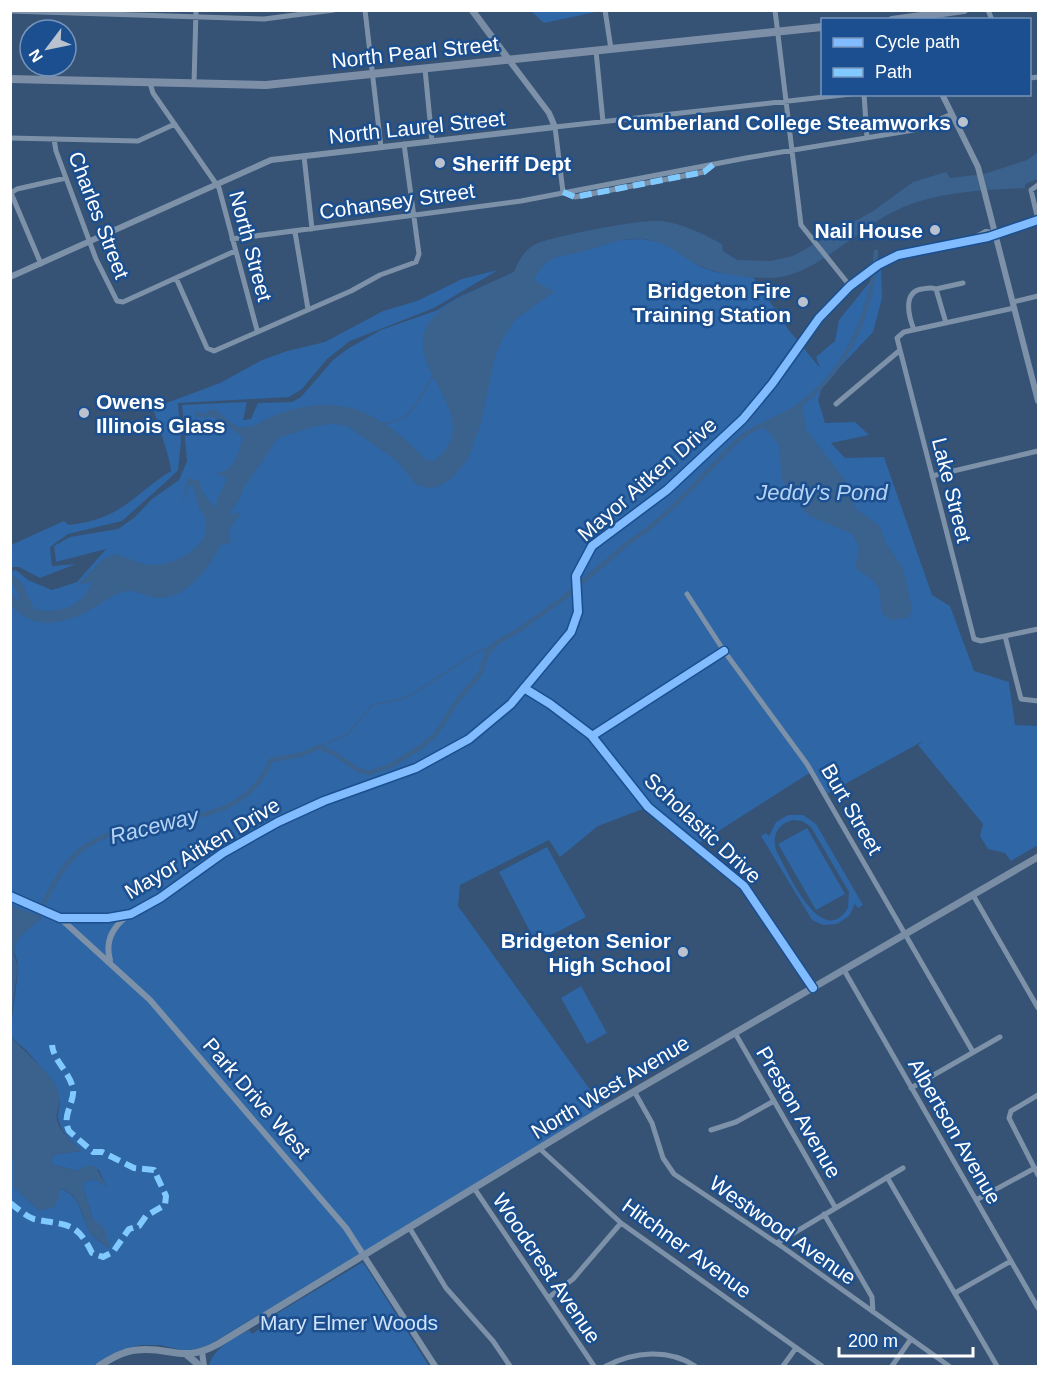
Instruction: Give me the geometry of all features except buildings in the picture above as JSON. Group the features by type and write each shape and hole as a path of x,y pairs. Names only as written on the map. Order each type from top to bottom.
{"main road":[{"path":"472,10 509,60"},
{"path":"904,16 964,10"},
{"name":"North Pearl Street","path":"10,79 257,86 821,27"},
{"name":"North West Avenue","path":"99,1366 118,1355 138,1350 187,1355 202,1352 634,1091 1038,858"},
{"path":"187,1355 202,1366"}],"street":[{"path":"10,12 196,14 264,19 334,10"},
{"path":"365,10 381,147"},
{"path":"605,10 611,49"},
{"path":"775,10 799,220 810,239 850,286"},
{"path":"194,84 196,14"},
{"path":"596,51 603,122"},
{"path":"509,60 549,113 555,127 563,192"},
{"path":"425,69 432,141"},
{"name":"North Street","path":"150,83 153,93 216,184 223,199 257,330"},
{"name":"North Laurel Street","path":"10,277 266,162 404,144 834,96"},
{"path":"864,96 867,138"},
{"path":"943,96 979,172 1038,401"},
{"path":"791,150 924,128 952,114"},
{"path":"12,138 138,141 175,124"},
{"name":"Charles Street","path":"54,139 90,242 116,301 123,302 176,278"},
{"path":"235,251 176,278 206,346 210,350 217,350 257,330 351,291 380,275 416,262 419,257 404,144"},
{"name":"Cohansey Street","path":"232,239 414,216 563,192 575,197 704,172 714,164 791,150"},
{"path":"304,156 312,229"},
{"path":"41,264 11,193 17,189 66,178"},
{"path":"1038,185 1031,190 1038,220"},
{"name":"Mayor Aitken Drive","path":"60,918 108,918 129,914 152,903 223,853 278,822 324,801 405,773 454,748 493,720 524,688 571,632 578,612 576,576 592,546 667,490 743,419 772,384 819,318 850,286 868,271 898,255 973,238 976,240 1038,220"},
{"path":"295,232 308,309"},
{"path":"914,330 909,311 912,293 925,288 936,290 963,283"},
{"path":"936,290 946,323"},
{"path":"836,404 899,351 898,336 1038,296"},
{"name":"Lake Street","path":"899,351 973,638 978,642 1005,636"},
{"path":"932,476 1038,452"},
{"name":"Burt Street","path":"687,594 724,651 807,764 973,1052"},
{"path":"1038,629 1005,636 1021,699 1038,701"},
{"path":"592,736 724,651"},
{"name":"Scholastic Drive","path":"524,688 550,704 592,736 648,807 744,886 813,988"},
{"path":"973,895 1038,1008"},
{"name":"Park Drive West","path":"10,896 60,918 110,961 150,1000 338,1217 435,1366"},
{"path":"110,961 108,945 112,933 129,914"},
{"name":"Albertson Avenue","path":"844,970 1038,1308"},
{"name":"Preston Avenue","path":"735,1034 835,1207"},
{"path":"911,1088 1000,1037"},
{"name":"Westwood Avenue","path":"634,1091 652,1123 670,1170 949,1366"},
{"path":"976,1200 1037,1172 1009,1118 1011,1112 1038,1095"},
{"path":"711,1130 736,1122 774,1101"},
{"name":"Hitchner Avenue","path":"539,1148 621,1223 822,1366"},
{"path":"777,1243 903,1168"},
{"path":"887,1177 997,1366"},
{"name":"Woodcrest Avenue","path":"474,1188 594,1366"},
{"name":"Preston Avenue","path":"824,1214 872,1297 873,1312"},
{"path":"548,1298 581,1271 621,1223"},
{"path":"409,1227 446,1288 493,1341 510,1366"},
{"path":"955,1293 1011,1261"},
{"path":"892,1366 912,1339"},
{"path":"783,1366 796,1348"},
{"path":"202,1352 202,1366"},
{"path":"606,1366 631,1356 657,1354 675,1357 695,1366"}],"green space":[{"path":"605,10 544,23 531,11"},
{"path":"642,239 660,242 679,251 699,266 715,272 753,277 788,329 820,368 816,357 835,341 839,320 881,268 882,298 873,332 823,385 818,400 825,423 855,422 869,435 831,443 845,458 884,457 932,595 950,606 974,671 1009,682 1015,725 1038,726 1038,845 1011,861 1005,853 988,849 980,836 983,824 918,745 923,741 825,795 811,772 695,846 648,807 598,826 560,857 549,840 460,885 458,906 604,1109 207,1346 186,1351 160,1345 141,1345 121,1350 93,1366 11,1366 10,1155 14,1161 14,1187 39,1210 59,1188 67,1191 77,1201 91,1233 109,1248 93,1219 83,1187 83,1182 95,1179 106,1186 99,1170 78,1171 51,1164 53,1155 81,1151 66,1135 60,1124 58,1111 60,1104 50,1078 27,1051 11,1037 18,966 14,950 15,944 23,932 42,918 11,906 11,571 16,570 28,580 52,590 77,582 106,549 56,562 54,546 70,537 118,529 135,517 152,499 179,480 187,461 182,405 247,402 243,420 251,419 258,403 292,402 301,397 333,360 381,330 438,310 457,298 514,272 558,256 618,240"},
{"path":"498,270 434,308 350,341 327,359 302,389 289,397 178,403 181,441 178,470 169,479 122,521 68,534 50,547 52,566 76,564 40,578 19,567 11,567 11,545 64,521 69,525 102,518 124,506 171,471 153,408 220,383 262,360 325,342 383,311 417,301 462,279"},
{"path":"788,815 803,815 816,824 863,905 858,908 855,904 849,916 837,924 823,925 812,920 761,836 766,833 769,836 776,822","holes":["792,820 802,821 811,827 849,892 848,908 838,919 827,920 816,914 806,903 776,850 775,836 779,828"]},
{"path":"807,828 845,894 816,910 778,844"},
{"path":"547,847 586,917 536,943 499,872"},
{"path":"581,986 607,1033 587,1044 561,998"},
{"name":"Mary Elmer Woods","path":"363,1262 429,1366 209,1366 215,1354 231,1340 249,1330 252,1334 261,1328 259,1324"}],"water":[{"path":"1038,152 1038,179 1025,184 1025,188 959,193 910,205 881,219 820,261 788,276 754,278 717,272 700,266 661,243 644,239 620,241 553,258 548,261 534,280 554,292 515,320 504,336 495,357 481,423 468,459 451,479 437,487 427,488 416,484 397,461 347,426 333,424 316,426 278,438 243,489 231,511 230,515 241,512 229,529 231,543 221,544 204,572 178,594 157,598 126,591 82,614 50,623 29,619 11,605 10,591 17,601 19,596 11,582 11,574 22,583 34,609 52,611 69,607 83,597 92,581 85,584 79,583 103,559 115,554 142,563 159,565 187,555 195,549 205,534 206,522 198,506 193,486 189,485 181,503 188,478 200,481 201,489 214,508 227,478 215,473 227,470 235,461 243,437 214,417 197,417 194,411 203,414 213,409 236,426 244,427 301,407 342,406 377,419 393,430 426,460 434,461 449,444 453,427 449,409 424,355 423,337 431,320 438,312 458,299 514,272 522,256 536,244 599,228 662,221 686,227 715,240 722,244 723,251 737,260 770,261 793,256 873,211 913,182 946,172 950,178 984,174 1027,160"},
{"name":"Jeddy's Pond","path":"802,404 806,430 845,480 856,509 880,526 885,542 903,568 912,609 909,618 890,620 882,613 879,589 873,580 855,568 859,547 852,534 810,516 802,509 793,492 782,481 779,445 770,433 761,427"},
{"path":"11,906 42,918 20,936 15,946 14,955 18,966 11,1017"},
{"path":"11,1037 55,1084 59,1096 58,1124 82,1151 53,1155 51,1164 78,1171 85,1166 95,1166 107,1187 95,1179 84,1182 83,1187 93,1219 105,1229 110,1249 91,1233 77,1201 67,1191 59,1188 59,1197 54,1208 39,1210 14,1187 14,1161 10,1155"}],"waterway":[{"name":"Raceway","path":"37,916 59,875 81,849 115,833 216,811 238,801 257,784 271,760 300,755 319,747 335,754 358,770 370,773 392,765 422,746 436,734 457,701 480,674 487,654 495,644 565,597 643,533 684,496 741,437 794,409 813,395 829,378 842,360 862,319 874,275 876,252"},
{"path":"381,423 391,422 407,415 433,376"},
{"name":"Raceway","path":"319,747 348,734 372,705 408,697 474,654 495,644"}],"marked path":[{"path":"563,192 575,197 704,172 714,164"},
{"path":"10,1203 31,1218 69,1226 81,1235 92,1253 103,1257 113,1252 129,1229 139,1226 146,1216 165,1205 166,1196 154,1170 134,1168 102,1152 93,1152 69,1131 67,1114 73,1089 52,1045"}],"cycle path":[{"path":"10,896 60,918 108,918 131,914 160,898 223,853 278,822 324,801 416,768 469,739 511,704 571,632 578,612 576,576 592,546 667,490 743,419 772,384 819,318 850,286 878,265 898,255 988,237 1038,220"},
{"path":"592,736 724,651"},
{"path":"524,688 550,704 591,735 648,807 744,886 813,988"}],"place":[{"name":"Cumberland College Steamworks","path":"963,122"},
{"name":"Sheriff Dept","path":"440,163"},
{"name":"Nail House","path":"935,230"},
{"name":"Bridgeton Fire Training Station","path":"803,302"},
{"name":"Owens Illinois Glass","path":"84,413"},
{"name":"Bridgeton Senior High School","path":"683,952"}]}
